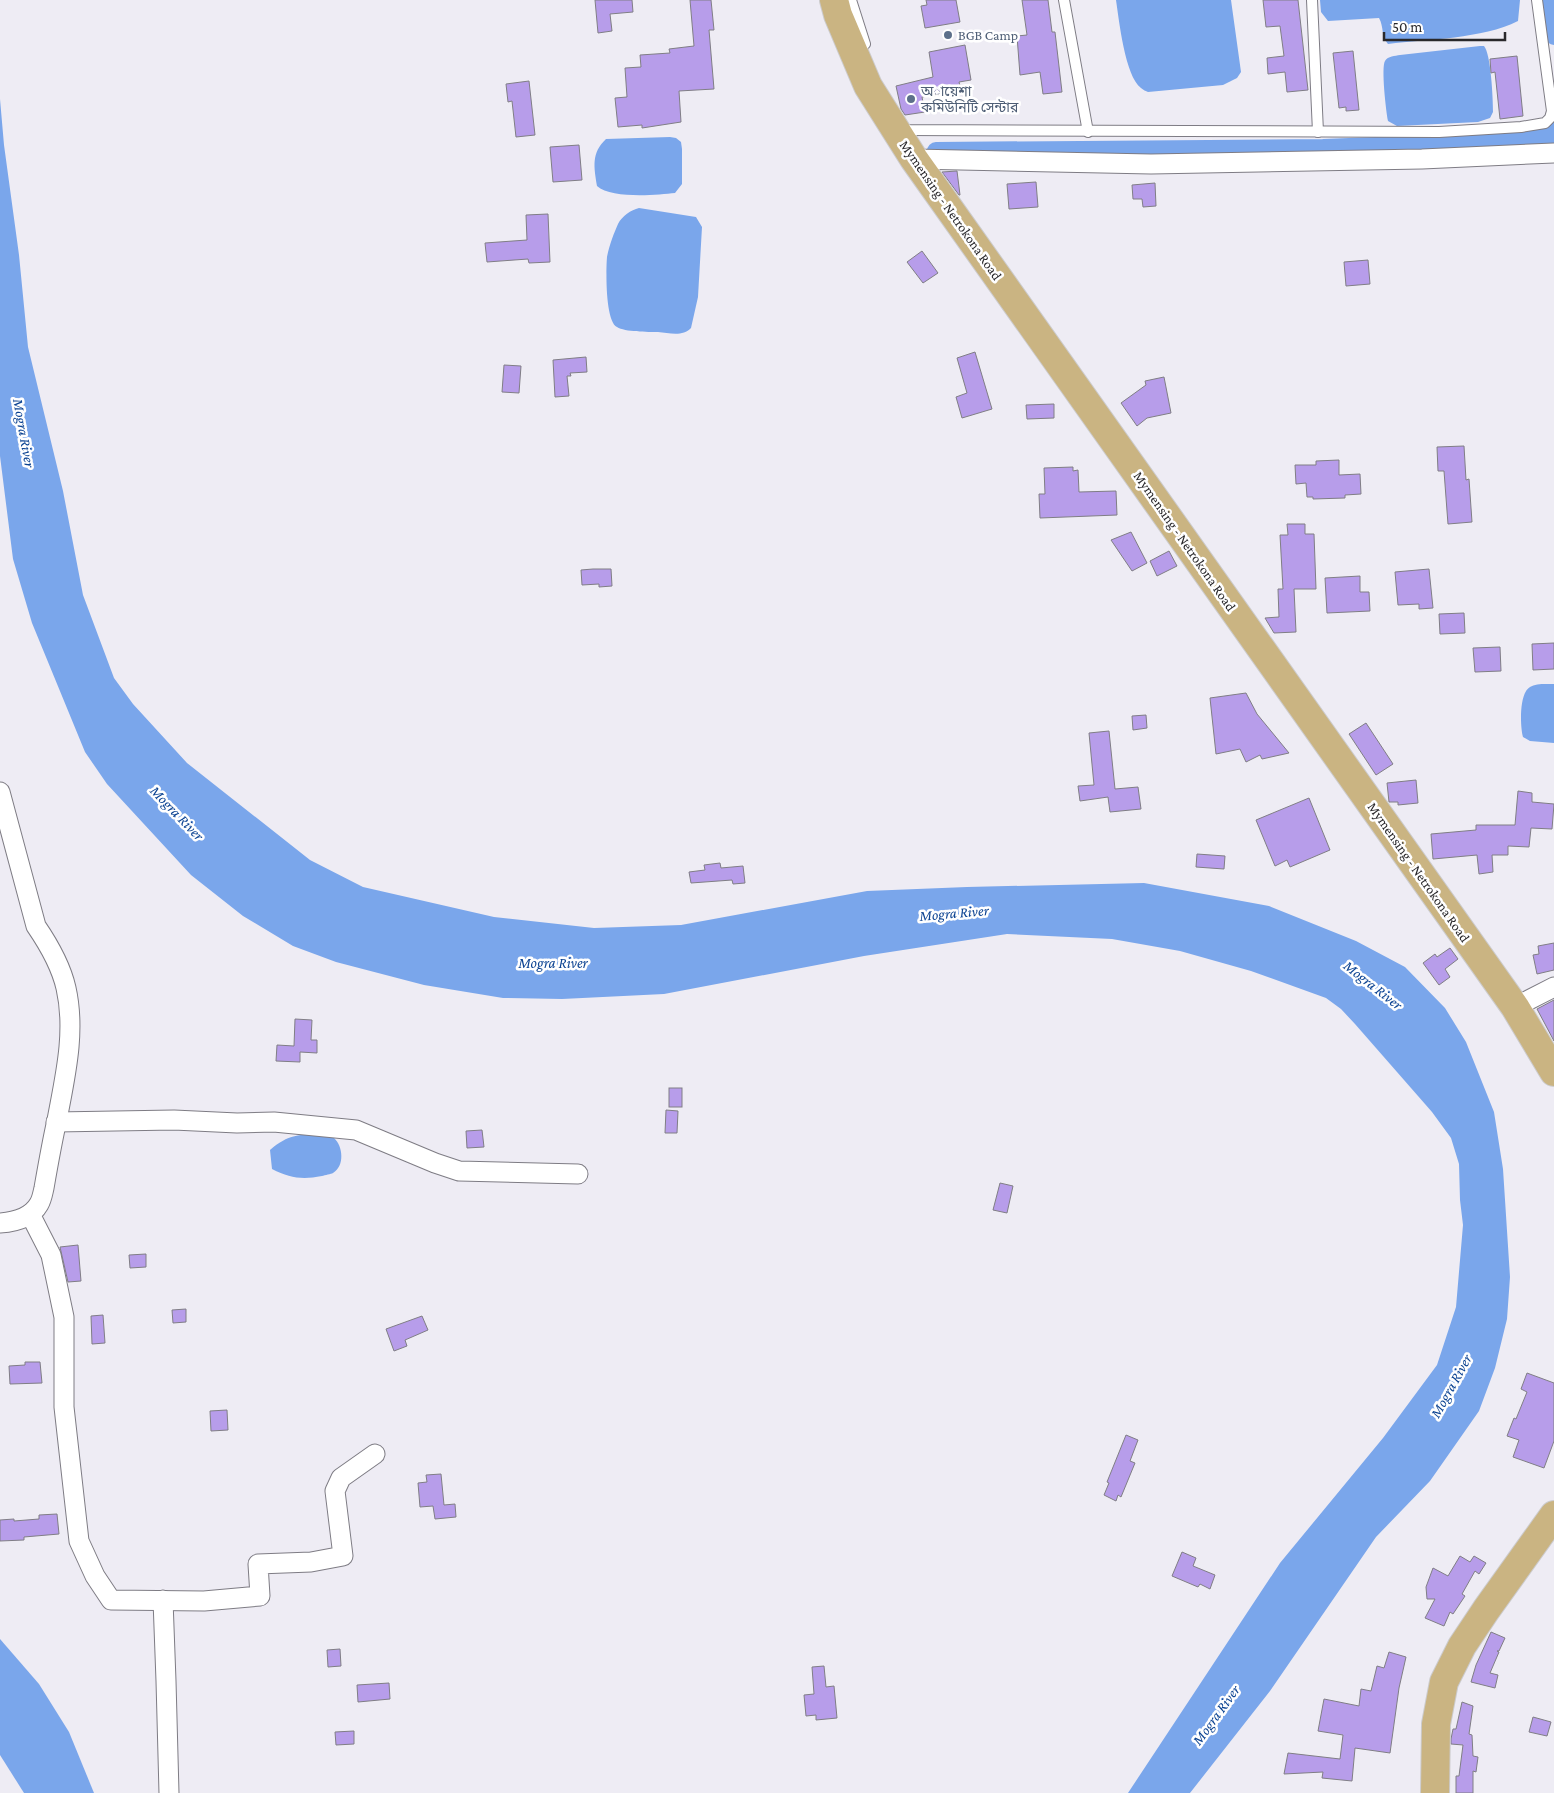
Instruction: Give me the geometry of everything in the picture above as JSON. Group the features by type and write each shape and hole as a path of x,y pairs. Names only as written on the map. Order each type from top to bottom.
{"main road":[{"name":"Mymensing - Netrokona Road","path":"834,0 838,15 868,86 914,159 1515,1007 1554,1072"},
{"path":"1435,1793 1436,1724 1444,1682 1466,1639 1554,1515"}],"street":[{"path":"914,159 1151,164 1422,159 1554,153"},
{"path":"0,792 36,926 53,954 66,987 70,1041 65,1080 40,1204 30,1214 14,1222 0,1223"},
{"path":"1515,1007 1554,987"},
{"path":"56,1122 174,1120 237,1123 274,1122 356,1130 459,1171 578,1174"},
{"path":"30,1214 51,1255 64,1316 64,1407 79,1542 95,1576 111,1600 204,1601 260,1596 258,1564 311,1562 343,1556 335,1490 341,1478 374,1454"},
{"path":"162,1600 169,1793"}],"lane":[{"path":"851,0 869,57"},
{"path":"1064,0 1088,132"},
{"path":"1312,0 1318,132"},
{"path":"878,84 888,112 906,130 1439,132 1521,127 1545,122 1550,118 1552,111 1536,0"}],"water":[{"path":"1116,0 1231,0 1241,72 1237,78 1223,85 1148,92 1144,90 1135,82 1127,60"},
{"path":"1320,0 1520,0 1518,21 1504,27 1472,35 1388,44 1384,38 1379,18 1328,21 1321,12"},
{"path":"1484,46 1490,67 1493,112 1490,118 1478,122 1397,126 1388,121 1384,80 1386,59 1392,56"},
{"name":"Mogra River","path":"0,99 28,347 63,491 83,595 114,678 133,704 187,763 310,860 363,887 494,917 594,928 681,925 867,891 1144,883 1269,906 1356,941 1405,967 1445,1008 1466,1042 1494,1112 1503,1169 1510,1277 1507,1319 1495,1368 1479,1411 1430,1481 1376,1537 1270,1691 1190,1793 1128,1793 1280,1563 1383,1438 1437,1365 1456,1307 1463,1225 1459,1164 1451,1138 1432,1112 1355,1024 1341,1009 1326,998 1251,971 1180,951 1112,939 1007,934 864,956 664,994 562,999 503,998 424,985 336,962 293,946 243,916 191,875 107,784 85,752 32,623 13,559 0,456"},
{"path":"676,138 681,142 682,149 682,184 675,193 623,194 613,193 597,186 596,155 601,144 606,139"},
{"path":"639,208 696,217 702,227 698,297 691,328 684,333 671,334 625,330 613,323 610,315 607,283 609,248 622,218"},
{"path":"1554,684 1554,743 1530,741 1523,737 1522,732 1521,710 1526,690 1532,686"},
{"path":"323,1133 334,1138 341,1151 341,1161 337,1170 333,1173 302,1178 290,1176 272,1169 270,1150 277,1145 295,1136"},
{"path":"0,1639 39,1684 69,1732 94,1793 24,1793 0,1755"}],"building":[{"path":"595,0 632,0 633,12 610,14 612,31 598,33"},
{"path":"690,0 711,0 714,30 709,30 714,89 679,91 681,122 642,128 642,125 618,127 615,98 627,97 625,68 641,67 640,55 670,53 669,49 694,46"},
{"path":"926,0 956,0 960,22 925,28 921,6 927,5"},
{"path":"1022,0 1048,0 1052,32 1055,32 1062,92 1043,94 1040,72 1020,75 1017,36 1027,35"},
{"path":"1263,0 1298,0 1308,90 1287,92 1285,72 1268,74 1267,58 1284,56 1280,26 1266,27"},
{"path":"965,45 971,80 959,82 961,90 922,97 925,112 905,115 901,109 896,86 933,77 929,52"},
{"path":"1353,51 1359,110 1346,111 1346,107 1339,108 1333,53"},
{"path":"1517,56 1523,116 1500,119 1495,72 1491,73 1490,59"},
{"path":"529,81 535,135 516,137 512,101 508,102 506,84"},
{"path":"579,145 582,180 553,182 550,147"},
{"path":"957,171 960,195 942,172"},
{"path":"1036,182 1038,207 1009,209 1007,184"},
{"path":"1155,183 1156,206 1143,207 1142,199 1133,199 1132,185"},
{"path":"548,214 550,262 529,263 528,259 487,262 485,243 527,240 526,215"},
{"path":"922,251 938,273 923,283 907,262"},
{"path":"1368,260 1370,284 1346,286 1344,262"},
{"path":"975,352 992,409 962,418 956,397 967,393 957,358"},
{"path":"586,357 587,372 570,373 571,376 567,376 569,396 555,397 553,360"},
{"path":"504,365 521,366 519,393 502,392"},
{"path":"1164,377 1171,413 1147,418 1137,426 1121,403 1146,385 1145,381"},
{"path":"1054,404 1054,418 1027,419 1026,405"},
{"path":"1464,446 1466,480 1469,479 1472,522 1448,524 1444,471 1438,471 1437,447"},
{"path":"1339,460 1339,475 1360,474 1361,494 1345,495 1345,498 1313,499 1313,497 1307,497 1306,483 1296,484 1295,465 1316,465 1316,461"},
{"path":"1073,467 1073,471 1078,470 1079,492 1116,491 1117,515 1040,518 1039,494 1045,494 1044,468"},
{"path":"1287,524 1305,524 1305,534 1314,534 1316,589 1294,589 1296,632 1274,633 1265,618 1279,617 1278,589 1283,589 1280,535 1288,535"},
{"path":"1131,532 1147,563 1132,571 1111,540"},
{"path":"1169,551 1177,566 1157,576 1150,561"},
{"path":"611,569 612,586 599,587 599,584 582,585 581,570"},
{"path":"1429,569 1433,608 1419,609 1419,604 1398,605 1395,572"},
{"path":"1360,576 1360,592 1369,592 1370,611 1327,613 1325,578"},
{"path":"1464,613 1465,633 1440,634 1439,614"},
{"path":"1554,643 1554,669 1533,670 1532,644"},
{"path":"1500,647 1501,671 1475,672 1473,648"},
{"path":"1246,693 1257,714 1289,753 1262,759 1260,755 1246,762 1240,749 1216,754 1210,698"},
{"path":"1146,715 1147,728 1133,730 1132,716"},
{"path":"1366,723 1393,764 1376,775 1349,734"},
{"path":"1109,731 1115,789 1138,787 1141,809 1110,812 1108,797 1080,801 1078,786 1094,785 1089,733"},
{"path":"1416,780 1418,803 1398,805 1398,802 1389,802 1387,783"},
{"path":"1518,791 1532,793 1532,802 1554,804 1552,829 1531,828 1529,847 1508,846 1508,855 1492,855 1493,872 1479,874 1477,855 1433,859 1431,834 1476,830 1476,825 1515,825"},
{"path":"1309,798 1330,850 1290,867 1287,860 1275,866 1256,820"},
{"path":"1197,854 1225,856 1224,869 1196,867"},
{"path":"720,863 721,868 743,866 745,883 733,884 732,880 691,883 689,872 705,870 704,865"},
{"path":"1554,943 1554,970 1537,974 1533,955 1539,954 1538,946"},
{"path":"1450,948 1458,959 1445,969 1450,977 1439,985 1423,963 1435,954 1437,957"},
{"path":"1554,1000 1554,1041 1537,1009"},
{"path":"295,1019 312,1020 311,1040 317,1040 317,1053 300,1052 300,1062 276,1061 277,1045 294,1046"},
{"path":"669,1088 682,1088 682,1107 669,1107"},
{"path":"666,1110 678,1111 677,1133 665,1133"},
{"path":"482,1130 484,1147 467,1148 466,1131"},
{"path":"1000,1183 1013,1186 1007,1213 993,1210"},
{"path":"78,1245 81,1281 68,1282 60,1247"},
{"path":"146,1254 146,1267 130,1268 129,1255"},
{"path":"186,1309 186,1322 173,1323 172,1310"},
{"path":"103,1315 105,1343 92,1344 91,1316"},
{"path":"422,1316 428,1330 405,1340 407,1346 394,1351 386,1329"},
{"path":"25,1362 40,1362 42,1383 10,1384 9,1366 25,1365"},
{"path":"1527,1373 1554,1383 1554,1441 1544,1468 1513,1457 1519,1440 1507,1436 1527,1392 1521,1389"},
{"path":"227,1410 228,1430 211,1431 210,1411"},
{"path":"1126,1435 1138,1440 1130,1461 1135,1463 1121,1497 1118,1495 1116,1501 1104,1495 1109,1483 1107,1482"},
{"path":"441,1474 444,1505 455,1504 456,1517 435,1519 433,1506 420,1507 418,1483 427,1482 426,1475"},
{"path":"57,1514 59,1534 24,1537 24,1540 0,1541 0,1520 39,1519 39,1515"},
{"path":"1182,1552 1196,1558 1193,1566 1215,1575 1210,1589 1200,1584 1198,1587 1172,1576"},
{"path":"1460,1556 1470,1562 1474,1556 1486,1563 1479,1574 1475,1571 1462,1594 1465,1596 1453,1614 1450,1612 1444,1626 1425,1618 1435,1599 1427,1599 1426,1587 1433,1568 1448,1576"},
{"path":"1491,1632 1505,1638 1499,1651 1497,1651 1499,1652 1490,1673 1498,1675 1495,1688 1471,1682 1476,1665"},
{"path":"340,1649 341,1666 328,1667 327,1650"},
{"path":"1389,1652 1406,1657 1399,1688 1390,1753 1355,1748 1352,1781 1322,1778 1323,1772 1284,1774 1288,1753 1340,1759 1343,1735 1318,1731 1324,1699 1359,1706 1361,1689 1371,1691 1377,1666 1384,1668"},
{"path":"824,1666 826,1687 834,1686 837,1718 816,1720 816,1715 806,1716 804,1695 814,1694 812,1667"},
{"path":"389,1683 390,1699 358,1702 357,1685"},
{"path":"1462,1702 1473,1706 1469,1734 1472,1735 1473,1756 1478,1757 1476,1772 1473,1771 1473,1793 1456,1793 1456,1776 1459,1776 1463,1745 1451,1744 1451,1739 1453,1729 1456,1729"},
{"path":"1533,1717 1551,1722 1547,1736 1529,1732"},
{"path":"354,1731 354,1744 336,1745 335,1732"}],"waterway":[{"path":"1551,0 1554,36"},
{"path":"936,151 1323,148 1530,140 1548,136 1554,131"}],"place":[{"name":"BGB Camp","path":"948,35"},
{"name":"অায়েশা কমিউনিটি সেন্টার","path":"911,99"}]}
